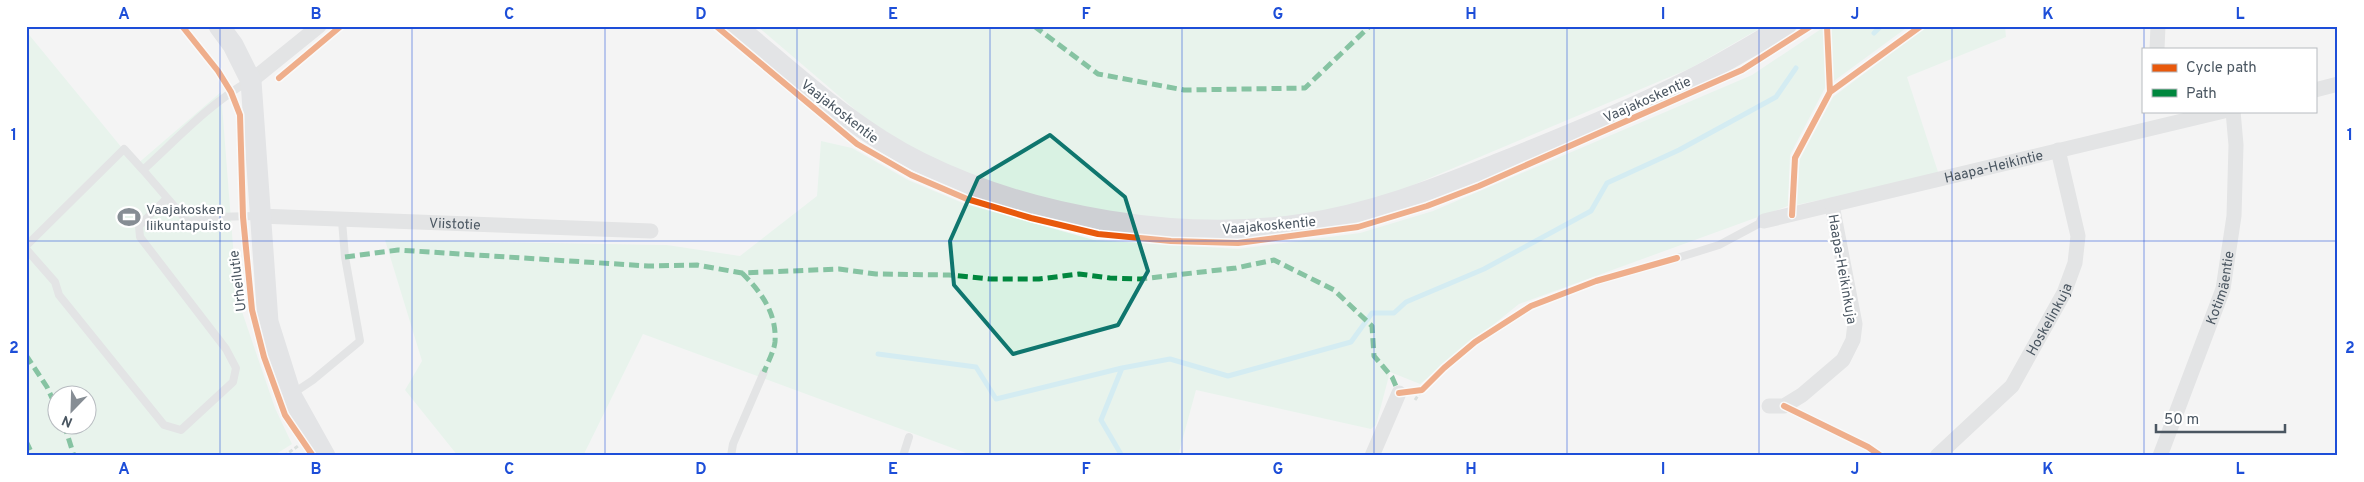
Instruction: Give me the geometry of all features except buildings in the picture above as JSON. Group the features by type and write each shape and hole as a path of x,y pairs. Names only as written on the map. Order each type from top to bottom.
{"main road":[{"name":"Urheilutie","path":"219,26 233,45 251,80 259,216 268,322 291,395 325,456"},
{"name":"Vaajakoskentie","path":"736,26 859,127 920,162 970,185 1038,206 1105,220 1165,228 1236,230 1302,224 1380,207 1459,179 1546,145 1695,78 1786,26"}],"street":[{"path":"251,80 319,26"},
{"path":"2157,48 2158,26"},
{"path":"2316,90 2338,84"},
{"name":"Haapa-Heikintie","path":"1764,222 2058,150 2156,119 2216,112"},
{"name":"Kotimäentie","path":"2160,456 2223,289 2234,216 2236,144 2233,112"},
{"name":"Hoskelinkuja","path":"1937,456 2012,386 2064,292 2075,263 2078,236 2058,150"},
{"name":"Haapa-Heikinkuja","path":"1769,406 1784,406 1802,395 1843,360 1853,340 1855,324 1832,205"},
{"name":"Viistotie","path":"259,216 342,221 651,230"},
{"path":"1372,456 1399,393"}],"lane":[{"path":"143,170 210,109 231,92 251,80"},
{"path":"167,198 139,226 140,237 226,349 236,368 233,382 181,430 164,425 59,295 55,282 26,248 124,149 143,170 188,222 211,217 259,216"},
{"path":"291,395 313,380 360,341 345,256 342,221"},
{"path":"1677,258 1719,245 1764,222"},
{"path":"731,456 733,444 764,372"},
{"path":"903,456 909,437"}],"path":[{"path":"1399,393 1422,390 1427,385"},
{"path":"284,456 304,442"}],"highlighted area":[{"path":"1050,135 1125,197 1148,271 1118,325 1013,354 954,285 950,241 978,178"}],"green space":[{"path":"757,26 1764,26 1691,68 1380,199 1304,217 1236,221 1168,219 1105,211 1040,198 974,176 925,156 866,119"},
{"path":"1830,26 1909,26 1834,81"},
{"path":"1927,26 2005,26 2006,37 1907,77 1939,175 1796,205 1800,159 1833,97"},
{"path":"1824,27 1827,84 1790,155 1788,206 1519,304 1420,384 1390,372 1376,425 1371,429 1196,390 1178,456 974,456 643,334 583,456 458,456 405,390 422,361 385,240 667,245 740,256 817,196 821,141 852,148 908,180 965,204 1094,240 1238,249 1360,233 1433,211 1752,75"},
{"name":"Vaajakosken liikuntapuisto","path":"26,31 136,165 221,92 237,297 275,408 292,444 273,456 26,456"}],"waterway":[{"path":"1874,33 1881,26"},
{"path":"1122,456 1101,420 1122,368 1170,359 1228,376 1351,342 1372,313 1394,313 1406,302 1484,269 1591,211 1607,183 1679,150 1776,97 1796,68"},
{"path":"878,354 976,367 996,399 1122,368"}],"marked path":[{"path":"1034,26 1098,74 1184,90 1305,88 1370,26"},
{"path":"345,257 398,250 648,266 697,265 742,273 839,269 876,274 949,275 990,279 1039,279 1079,274 1141,279 1236,268 1274,260 1334,290 1372,326 1374,356 1392,377 1399,393"},
{"path":"742,273 761,296 773,322 775,342 764,372"},
{"path":"26,355 48,389"},
{"path":"67,434 74,456"},
{"path":"26,441 33,456"}],"cycle path":[{"path":"182,26 218,71 231,92 240,115 243,217 252,310 264,357 285,415 313,456"},
{"path":"279,78 341,26"},
{"path":"716,26 857,144 911,175 967,199 1031,218 1098,234 1171,241 1238,243 1358,227 1427,206 1479,186 1742,70 1811,26"},
{"path":"1827,26 1830,92"},
{"path":"1792,215 1795,158 1830,92 1921,26"},
{"path":"1399,393 1422,390 1444,368 1475,342 1531,306 1596,281 1677,258"},
{"path":"1784,406 1868,447 1881,456"}],"place":[{"name":"Vaajakosken liikuntapuisto","path":"129,217"}]}
